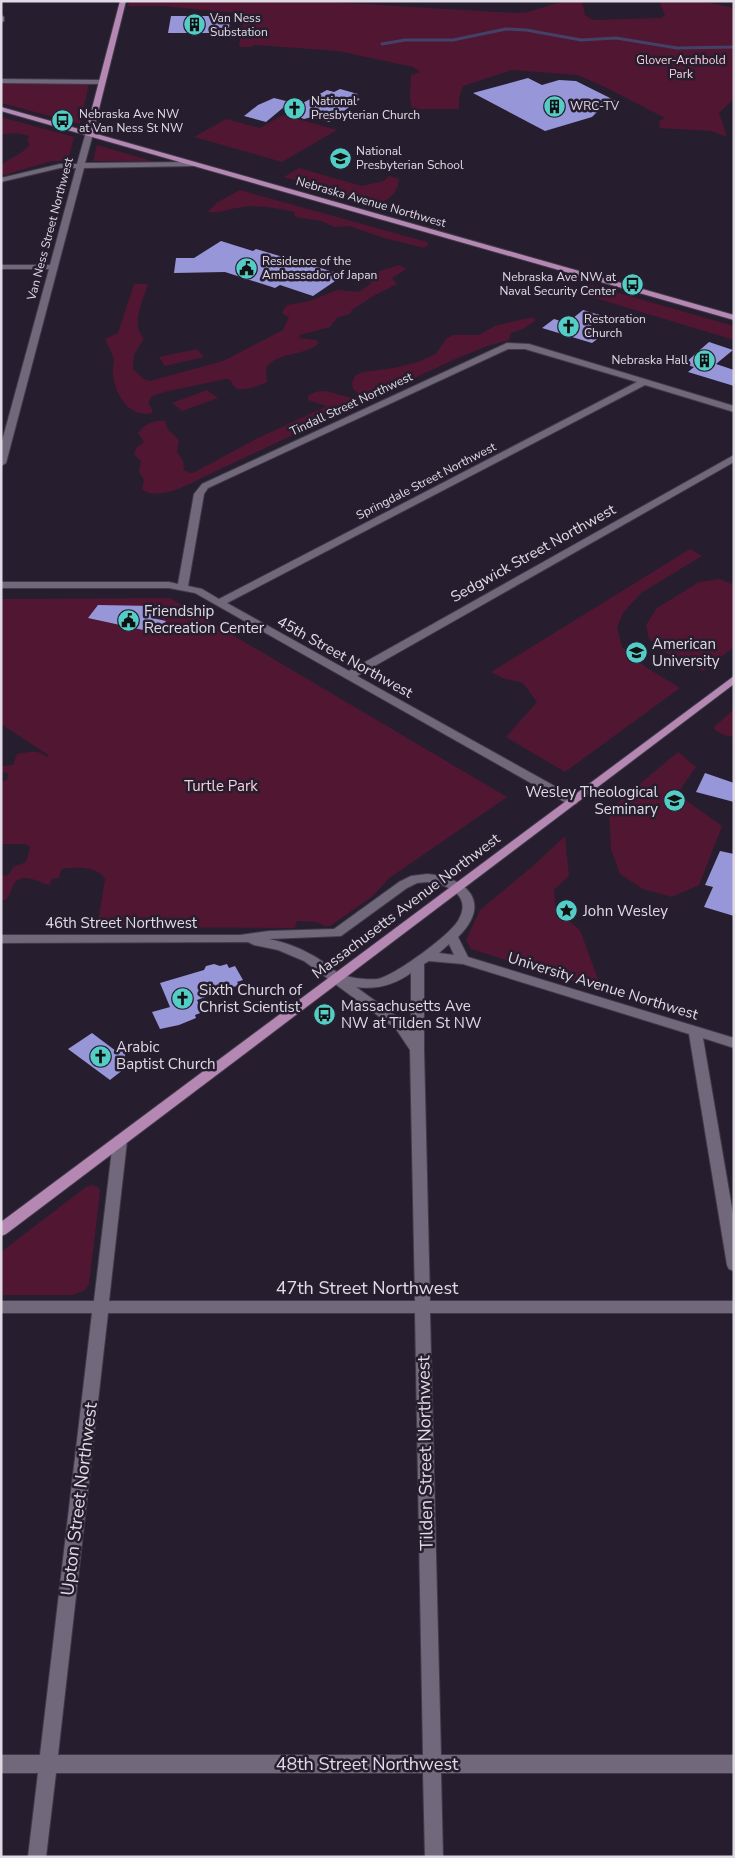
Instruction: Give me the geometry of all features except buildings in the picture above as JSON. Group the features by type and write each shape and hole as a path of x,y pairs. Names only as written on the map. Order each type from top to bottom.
{"main road":[{"name":"Van Ness Street Northwest","path":"88,134 123,1"},
{"name":"Nebraska Avenue Northwest","path":"1,109 734,318"},
{"name":"Massachusetts Avenue Northwest","path":"1,1230 734,679"}],"street":[{"path":"1,81 102,82"},
{"name":"Van Ness Street Northwest","path":"1,464 4,442 54,266 88,134"},
{"path":"1,180 51,167 194,164"},
{"path":"1,267 54,266"},
{"name":"Tindall Street Northwest","path":"183,587 201,490 483,356 507,346 526,346 644,382"},
{"path":"644,382 734,409"},
{"name":"Springdale Street Northwest","path":"219,603 644,382"},
{"name":"Sedgwick Street Northwest","path":"348,676 734,458"},
{"name":"45th Street Northwest","path":"1,585 165,585 183,587 201,593 572,801"},
{"path":"240,939 269,935 333,934 411,881 420,878 436,878 458,886 464,893 468,907 466,919 451,936 393,978 380,983 364,983 338,978"},
{"path":"451,936 463,960"},
{"path":"240,939 281,946 302,954 338,978 401,1026 417,1049"},
{"name":"46th Street Northwest","path":"1,940 240,939"},
{"name":"University Avenue Northwest","path":"422,958 463,960 734,1043"},
{"name":"Tilden Street Northwest","path":"422,958 417,1049 434,1857"},
{"path":"695,1031 734,1265"},
{"name":"Upton Street Northwest","path":"36,1857 120,1141"},
{"name":"47th Street Northwest","path":"1,1307 734,1307"},
{"name":"48th Street Northwest","path":"1,1764 734,1764"}],"green space":[{"name":"Glover-Archbold Park","path":"129,1 330,2 516,13 528,12 564,1 582,1 585,15 593,20 661,18 665,15 659,1 702,1 734,8 734,98 719,113 727,137 711,131 660,128 659,121 665,118 603,86 577,75 512,70 463,86 459,97 459,109 412,109 410,98 411,75 420,72 413,67 338,51 254,45 252,47 240,47 245,14 163,6 128,6"},
{"path":"1,84 89,84 80,124 1,103"},
{"path":"283,115 337,130 282,162 194,137 226,119 260,128"},
{"path":"1,117 74,137 68,161 52,161 1,176 1,165 30,144 27,141 29,136 26,135 15,133 1,135"},
{"path":"97,145 152,161 93,161"},
{"path":"299,168 362,186 384,181 389,176 399,179 393,195 378,205 284,177"},
{"path":"240,190 429,244 424,248 384,238 349,226 334,227 321,221 295,217 294,212 275,208 250,206 208,212 216,203"},
{"path":"400,265 406,269 392,278 397,284 375,295 352,310 350,314 337,318 330,327 300,335 299,338 316,340 319,343 271,363 266,368 267,382 241,389 226,379 164,392 152,396 148,403 152,413 144,414 136,412 124,403 116,389 113,371 114,359 105,339 118,333 134,284 148,284 138,320 140,333 144,338 134,355 133,369 144,379 150,381 223,361 283,330 289,317 283,314 283,310 287,305 310,301 337,290 359,292 372,283 361,279 362,276"},
{"path":"587,284 734,326 734,340 575,292"},
{"path":"535,318 535,321 523,329 511,333 509,340 487,346 453,360 185,486 170,492 154,494 142,489 144,480 139,472 141,461 134,454 137,447 144,442 138,433 150,423 165,421 168,430 179,440 177,452 183,461 184,470 191,473 195,472 256,439 327,406 308,400 308,396 315,392 327,391 344,396 357,397 359,394 353,389 352,383 355,376 363,372 394,368 418,362 436,354 446,339 453,335 479,335 495,326"},
{"path":"197,349 204,357 165,366 159,357"},
{"path":"207,390 218,398 182,411 172,403"},
{"path":"690,549 702,556 641,593 623,613 617,627 622,647 647,668 680,688 565,772 506,737 537,702 523,683 503,678 491,672"},
{"path":"720,579 734,585 734,647 703,671 663,651 649,639 646,625 657,608 699,582"},
{"name":"Turtle Park","path":"170,598 507,797 388,879 373,896 330,926 316,922 297,921 295,928 97,927 105,879 97,871 81,868 64,868 61,870 59,878 52,879 49,885 25,878 16,881 7,898 2,900 1,875 6,876 13,867 26,862 30,847 25,844 1,844 1,782 7,780 8,773 1,772 1,766 13,765 17,754 33,752 44,754 47,757 48,755 1,724 1,599"},
{"path":"734,709 734,737 724,735 715,730 714,727"},
{"path":"678,752 696,767 677,794 722,826 699,885 672,897 643,889 620,874 611,849 609,810"},
{"path":"565,836 569,876 554,890 556,910 580,930 602,990 471,949 466,940 480,910 533,866"},
{"path":"93,1185 99,1188 100,1192 89,1284 85,1290 73,1295 1,1295 1,1252 86,1187"}],"waterway":[{"path":"382,44 405,40 453,40 506,29 526,30 581,40 616,38 677,48 734,47"}],"place":[{"name":"Van Ness Substation","path":"194,25"},
{"name":"WRC-TV","path":"554,106"},
{"name":"National Presbyterian Church","path":"295,108"},
{"name":"Nebraska Ave NW at Van Ness St NW","path":"63,121"},
{"name":"National Presbyterian School","path":"340,158"},
{"name":"Residence of the Ambassador of Japan","path":"246,268"},
{"name":"Nebraska Ave NW at Naval Security Center","path":"632,284"},
{"name":"Restoration Church","path":"568,326"},
{"name":"Nebraska Hall","path":"704,360"},
{"name":"Friendship Recreation Center","path":"128,620"},
{"name":"American University","path":"636,653"},
{"name":"Wesley Theological Seminary","path":"674,801"},
{"name":"John Wesley","path":"567,911"},
{"name":"Sixth Church of Christ Scientist","path":"183,999"},
{"name":"Massachusetts Ave NW at Tilden St NW","path":"325,1015"},
{"name":"Arabic Baptist Church","path":"100,1056"}]}
